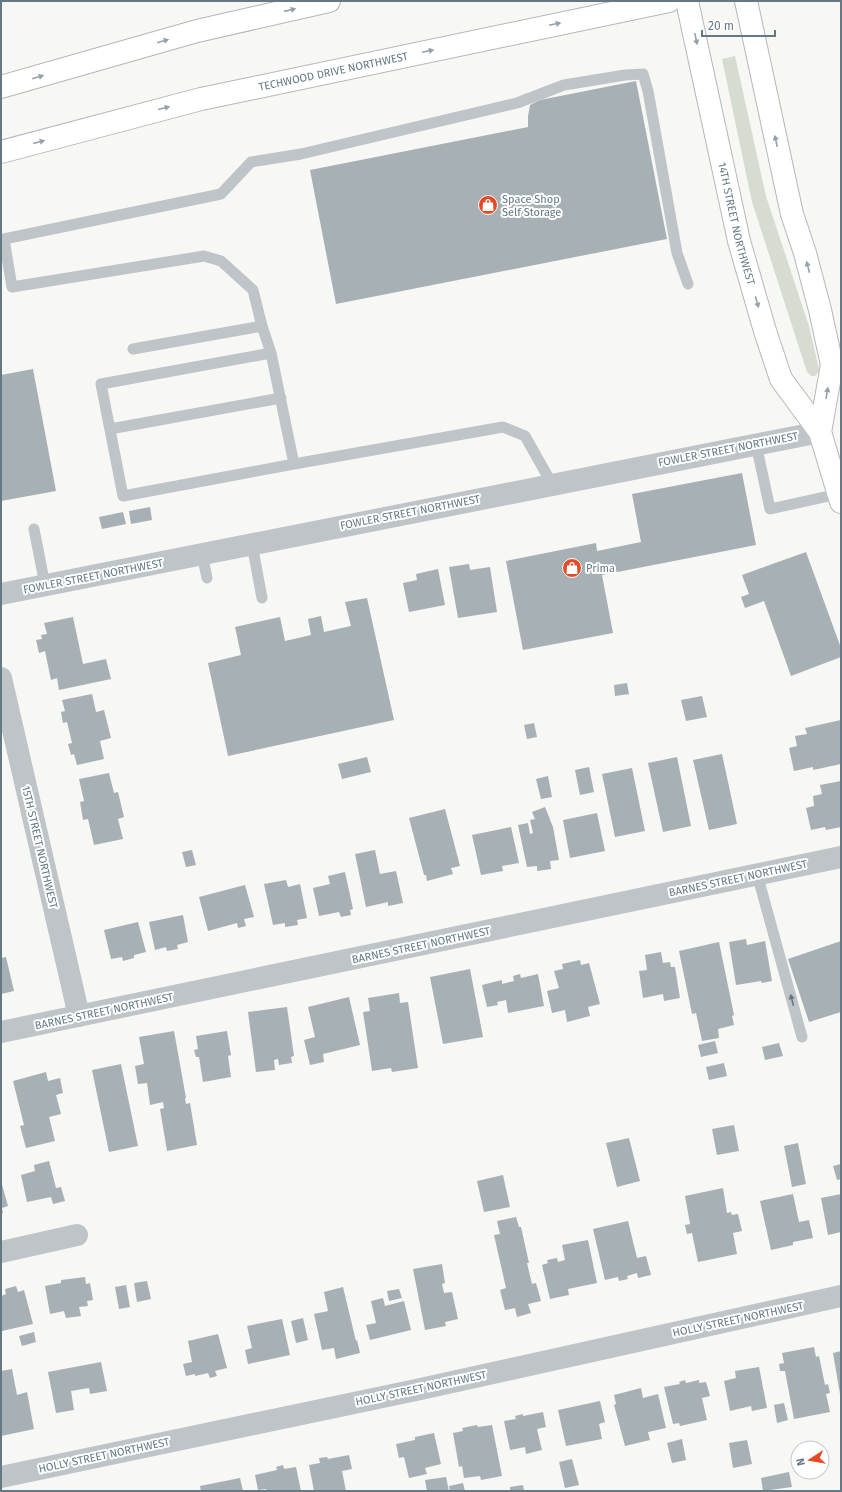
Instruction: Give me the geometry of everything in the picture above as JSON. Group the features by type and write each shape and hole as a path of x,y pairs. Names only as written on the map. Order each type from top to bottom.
{"main road":[{"path":"1,87 197,31 329,1"},
{"name":"TECHWOOD DRIVE NORTHWEST","path":"1,152 201,99 669,1"},
{"name":"14TH STREET NORTHWEST","path":"688,1 739,241 766,331 781,379 820,432 840,498"},
{"name":"14TH STREET NORTHWEST","path":"746,1 792,214 805,253 820,310 832,365 820,432"}],"street":[{"name":"FOWLER STREET NORTHWEST","path":"1,594 820,432"},
{"name":"15TH STREET NORTHWEST","path":"1,678 79,1016"},
{"name":"BARNES STREET NORTHWEST","path":"1,1032 841,857"},
{"path":"1,1252 77,1235"},
{"name":"HOLLY STREET NORTHWEST","path":"1,1476 416,1390 841,1296"}],"lane":[{"path":"294,464 281,398 254,290 221,261 204,256 12,287 2,239 221,194 251,162 301,154 517,102 564,85 625,75 643,74 648,91 677,254 688,284"},
{"path":"133,349 262,326"},
{"path":"270,353 101,384 123,496 503,427 525,436 552,484"},
{"path":"110,429 281,398"},
{"path":"756,444 770,509 840,498"},
{"path":"34,528 45,585"},
{"path":"252,544 262,598"},
{"path":"202,554 207,578"},
{"path":"757,874 802,1037"}],"shaded area":[{"path":"735,56 766,196 809,326 819,369 819,372 815,376 811,376 807,372 752,202 722,59"}],"building":[{"name":"Space Shop Self Storage","path":"636,81 667,239 336,304 310,170 528,127 530,105 540,100"},
{"path":"33,369 56,491 1,501 1,375"},
{"name":"Prima","path":"742,473 756,545 602,575 613,633 523,650 506,561 596,543 597,551 641,542 632,494"},
{"path":"150,507 152,520 131,524 129,511"},
{"path":"123,512 126,524 102,529 99,517"},
{"path":"806,552 841,648 841,657 791,676 764,601 745,608 741,597 749,594 742,575"},
{"path":"469,564 470,570 490,567 497,612 458,618 449,567"},
{"path":"438,569 445,605 409,612 403,583 417,580 416,574"},
{"path":"367,598 394,720 228,756 208,663 241,655 235,627 280,617 285,641 311,635 308,619 321,616 324,632 351,626 345,602"},
{"path":"73,617 83,664 106,659 111,679 59,690 57,678 51,680 45,651 39,653 36,640 42,639 41,635 47,634 44,623"},
{"path":"627,683 629,694 615,696 614,685"},
{"path":"92,694 96,712 104,710 111,738 100,741 104,759 77,765 74,754 71,755 68,744 72,743 67,722 63,723 61,712 65,711 62,700"},
{"path":"702,696 707,717 686,721 681,700"},
{"path":"841,720 841,764 813,770 813,767 794,771 789,748 797,746 795,736 807,734 805,728"},
{"path":"534,723 537,737 527,739 524,725"},
{"path":"722,754 737,824 709,830 693,760"},
{"path":"367,757 371,772 342,779 338,764"},
{"path":"677,757 691,826 663,832 648,763"},
{"path":"589,767 594,792 580,795 575,770"},
{"path":"632,768 645,831 615,837 602,774"},
{"path":"109,773 114,793 118,792 124,817 118,819 123,839 94,845 88,819 83,820 80,802 84,801 79,779"},
{"path":"548,776 552,797 541,799 536,779"},
{"path":"841,781 841,827 826,830 825,827 811,830 806,808 814,806 813,796 822,794 820,785"},
{"path":"545,807 553,827 559,860 550,861 551,869 537,871 537,866 527,867 518,825 528,823 530,834 533,833 530,820 535,819 532,812"},
{"path":"445,809 460,866 451,868 453,874 427,881 426,875 424,875 409,818"},
{"path":"597,813 605,851 570,858 563,820"},
{"path":"511,827 519,863 502,866 503,871 481,875 472,835"},
{"path":"192,850 196,865 186,867 182,852"},
{"path":"375,850 380,874 396,871 403,903 388,906 388,902 366,907 355,854"},
{"path":"345,872 353,909 350,910 351,915 341,917 339,912 319,916 313,888 330,884 328,876"},
{"path":"286,880 288,887 300,884 307,918 297,920 298,925 285,927 285,923 273,925 264,884"},
{"path":"245,885 254,917 244,919 246,926 238,928 237,923 208,931 199,897"},
{"path":"183,915 188,942 177,945 178,949 167,951 166,947 155,950 149,922"},
{"path":"138,922 146,952 134,955 134,958 123,961 122,957 111,959 104,930"},
{"path":"746,939 747,945 765,941 772,981 762,983 761,981 736,985 729,942"},
{"path":"841,941 841,1012 809,1022 788,959"},
{"path":"719,942 734,1015 732,1016 734,1025 718,1029 719,1038 702,1041 696,1013 692,1014 679,951"},
{"path":"661,952 663,963 670,962 671,967 675,967 680,998 664,1001 663,994 643,998 639,971 647,970 645,955"},
{"path":"6,957 14,991 1,994 1,958"},
{"path":"580,960 581,965 589,963 600,1004 588,1007 590,1016 567,1022 565,1010 552,1013 547,991 559,988 554,971 563,969 562,964"},
{"path":"470,969 483,1037 443,1044 430,977"},
{"path":"520,974 521,978 538,974 544,1006 508,1013 506,1000 497,1002 498,1005 487,1007 482,985 502,980 502,984 514,981 513,976"},
{"path":"399,993 400,1003 408,1002 418,1068 392,1072 391,1068 372,1071 363,1012 370,1011 368,998"},
{"path":"349,997 360,1045 323,1054 324,1062 310,1065 304,1040 315,1037 308,1007"},
{"path":"287,1007 294,1056 291,1057 292,1063 279,1065 278,1059 274,1060 275,1070 256,1072 248,1012"},
{"path":"174,1031 186,1104 190,1103 197,1145 167,1151 160,1109 164,1108 163,1102 150,1105 147,1083 138,1084 135,1066 144,1064 139,1037"},
{"path":"227,1031 231,1055 228,1056 231,1077 203,1082 199,1057 196,1057 194,1050 198,1049 196,1036"},
{"path":"715,1041 718,1053 701,1057 698,1045"},
{"path":"779,1043 783,1056 765,1060 762,1047"},
{"path":"724,1063 727,1076 709,1080 706,1067"},
{"path":"121,1064 138,1146 109,1152 92,1070"},
{"path":"46,1072 48,1081 60,1078 63,1093 56,1095 61,1114 49,1117 55,1141 26,1148 20,1126 24,1125 13,1081"},
{"path":"734,1125 739,1151 717,1155 712,1129"},
{"path":"629,1138 640,1181 617,1187 606,1143"},
{"path":"798,1143 806,1184 792,1187 784,1146"},
{"path":"49,1161 56,1188 61,1187 65,1201 53,1204 51,1197 27,1202 21,1175 35,1171 34,1165"},
{"path":"841,1164 841,1179 837,1180 833,1166"},
{"path":"503,1175 510,1207 484,1212 477,1181"},
{"path":"1,1181 8,1206 2,1208 3,1213 1,1213"},
{"path":"723,1188 727,1213 731,1212 732,1215 738,1214 742,1231 733,1233 737,1254 698,1262 692,1233 687,1234 685,1225 690,1224 685,1196"},
{"path":"793,1194 799,1222 809,1220 813,1238 793,1242 793,1245 771,1250 760,1201"},
{"path":"841,1194 841,1232 828,1235 821,1198"},
{"path":"516,1217 519,1227 521,1227 532,1284 536,1283 541,1301 528,1304 531,1313 517,1317 515,1308 505,1310 500,1290 506,1288 494,1235 500,1234 497,1221"},
{"path":"628,1221 637,1258 646,1256 651,1275 638,1278 637,1273 627,1276 628,1279 619,1281 618,1277 605,1280 593,1229"},
{"path":"588,1240 597,1283 568,1289 569,1295 550,1299 542,1265 548,1263 547,1260 557,1258 558,1262 565,1260 562,1245"},
{"path":"442,1264 445,1283 442,1284 444,1293 452,1292 458,1319 445,1322 446,1326 425,1330 413,1269"},
{"path":"85,1277 86,1284 90,1283 93,1300 87,1301 88,1306 79,1307 81,1316 66,1318 64,1311 50,1314 45,1286 61,1283 61,1280"},
{"path":"147,1281 151,1299 137,1302 134,1283"},
{"path":"126,1285 130,1307 119,1309 115,1287"},
{"path":"16,1286 18,1292 24,1290 33,1324 2,1331 1,1296 6,1294 5,1289"},
{"path":"343,1287 360,1353 336,1359 334,1348 322,1350 314,1314 328,1311 324,1292"},
{"path":"399,1289 402,1298 389,1301 387,1291"},
{"path":"383,1298 385,1306 404,1301 411,1330 370,1340 366,1325 376,1323 371,1301"},
{"path":"303,1318 308,1340 296,1343 291,1321"},
{"path":"282,1319 290,1355 248,1364 245,1350 252,1348 247,1326"},
{"path":"34,1332 36,1342 22,1346 19,1336"},
{"path":"218,1334 227,1368 215,1371 217,1376 210,1378 208,1373 195,1376 195,1374 186,1376 183,1364 192,1362 188,1341"},
{"path":"814,1347 816,1357 819,1356 825,1385 828,1384 830,1393 826,1394 830,1412 794,1419 785,1371 780,1371 779,1364 784,1363 782,1353"},
{"path":"841,1351 841,1394 840,1394 833,1353"},
{"path":"101,1362 107,1391 90,1394 89,1388 71,1391 74,1410 56,1413 48,1372"},
{"path":"759,1367 767,1408 752,1411 751,1406 730,1411 724,1381 736,1378 735,1371"},
{"path":"12,1369 17,1395 27,1392 34,1429 1,1436 1,1371"},
{"path":"685,1380 686,1383 699,1380 699,1383 706,1382 710,1396 702,1398 707,1420 680,1426 679,1423 673,1424 664,1387 680,1384 679,1382"},
{"path":"641,1388 643,1398 658,1394 666,1428 648,1432 650,1440 625,1446 614,1405 616,1404 614,1395"},
{"path":"600,1401 605,1422 599,1424 602,1439 566,1446 558,1410"},
{"path":"784,1403 788,1420 777,1423 774,1405"},
{"path":"543,1412 546,1427 537,1429 542,1450 526,1454 525,1447 510,1450 504,1421 516,1419 515,1416 523,1414 523,1416"},
{"path":"477,1425 478,1427 492,1425 502,1476 481,1480 480,1476 464,1478 462,1466 459,1467 453,1433 463,1431 462,1428"},
{"path":"434,1433 441,1464 425,1468 427,1474 409,1478 404,1457 399,1458 396,1444 415,1440 415,1437"},
{"path":"682,1439 686,1460 672,1463 667,1443"},
{"path":"747,1440 752,1464 733,1468 729,1443"},
{"path":"349,1455 352,1469 342,1471 346,1491 314,1491 309,1465 320,1463 319,1458 327,1457 328,1459"},
{"path":"572,1459 579,1485 565,1488 559,1462"},
{"path":"283,1465 284,1469 296,1467 301,1491 258,1490 255,1475 277,1470 276,1467"},
{"path":"789,1472 792,1487 763,1491 761,1478"},
{"path":"446,1477 449,1491 427,1491 425,1480"},
{"path":"240,1478 243,1491 201,1491 200,1486"},
{"path":"463,1483 465,1491 450,1491 449,1486"},
{"path":"523,1485 524,1491 510,1491 510,1487"}],"place":[{"name":"Space Shop Self Storage","path":"488,205"},
{"name":"Prima","path":"572,568"}]}
